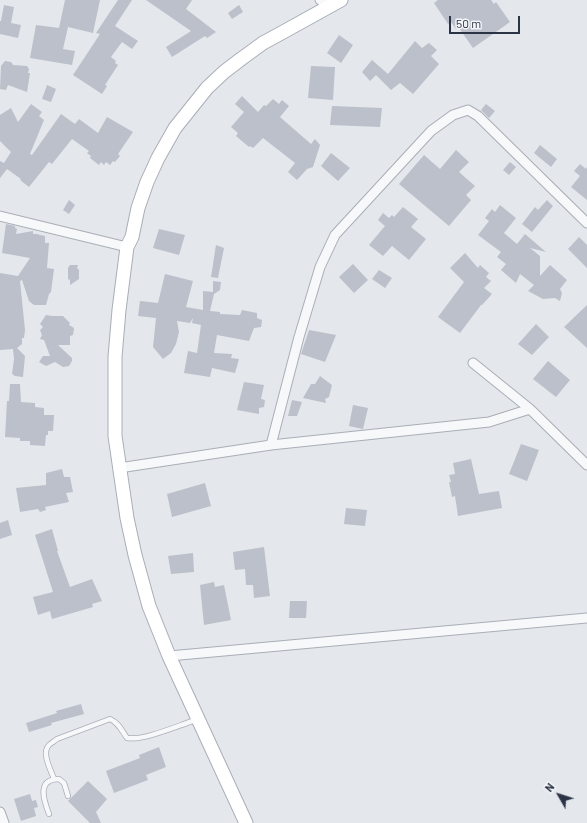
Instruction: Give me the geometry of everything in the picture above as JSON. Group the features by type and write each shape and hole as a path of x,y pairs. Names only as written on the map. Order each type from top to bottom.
{"main road":[{"path":"246,823 169,656 149,606 141,581 127,518 119,468 114,417 115,357 127,246 132,237 138,208 147,182 158,158 175,128 198,98 224,72 263,44 330,2"}],"street":[{"path":"271,445 299,337 320,267 335,235 431,131 453,115 468,110 478,116 587,223"},
{"path":"0,216 127,246"},
{"path":"473,363 530,409 587,465"},
{"path":"119,468 271,445 489,422 530,409"},
{"path":"169,656 587,618"},
{"path":"0,812 4,823"}],"lane":[{"path":"54,779 46,755 46,749 49,744 90,726 110,719 116,721 127,738 134,739 149,736 198,719"},
{"path":"49,814 43,788 46,784 54,779 59,779 64,783 68,796"}],"building":[{"path":"65,0 100,0 93,33 68,27 63,49 75,51 72,65 30,58 36,25 59,28"},
{"path":"118,0 132,0 115,26 138,41 132,49 122,42 111,57 118,65 105,85 107,86 102,94 73,75 100,34 96,33"},
{"path":"146,0 192,0 186,9 216,32 207,38 205,36 172,57 166,47 191,31"},
{"path":"438,0 491,0 494,4 496,2 510,22 473,48 459,28 456,29 451,22 448,24 434,3"},
{"path":"4,5 14,7 11,23 21,25 18,38 0,34 0,21"},
{"path":"239,5 243,12 232,19 228,13"},
{"path":"339,35 353,45 341,63 327,53"},
{"path":"415,41 422,48 429,43 437,50 431,56 439,64 413,94 400,83 391,90 376,75 370,81 362,72 372,60 388,74"},
{"path":"5,61 11,62 13,65 27,66 29,69 28,73 30,73 27,92 8,85 6,90 0,89 1,66"},
{"path":"311,66 335,67 333,100 308,98"},
{"path":"47,85 56,89 51,102 42,99"},
{"path":"242,96 258,112 264,105 266,106 273,99 279,104 282,100 289,106 280,117 311,144 315,139 320,145 313,167 307,169 297,180 288,172 295,163 263,138 253,148 250,146 249,147 236,136 238,133 231,127 244,112 235,104"},
{"path":"31,104 42,112 39,116 44,120 30,154 32,155 61,114 75,124 79,119 98,133 107,117 133,132 118,154 120,156 110,165 106,162 104,165 101,162 99,165 90,158 91,156 87,153 89,151 72,139 52,164 49,162 29,187 7,169 0,178 0,161 4,163 11,152 0,141 0,115 11,108 18,122"},
{"path":"486,104 495,111 489,118 481,110"},
{"path":"332,106 382,108 380,127 330,125"},
{"path":"540,145 557,159 551,167 534,153"},
{"path":"456,150 469,162 459,172 475,186 466,195 471,200 449,226 399,184 424,155 440,169"},
{"path":"331,153 350,168 338,181 321,166"},
{"path":"510,162 516,167 509,175 503,170"},
{"path":"580,164 586,169 587,167 587,200 571,187 580,176 574,171"},
{"path":"69,200 75,205 69,214 63,210"},
{"path":"547,200 553,206 532,232 522,224 535,207 538,210"},
{"path":"500,205 516,218 504,233 517,244 525,234 546,252 530,248 540,256 540,276 550,265 567,280 560,289 562,293 560,301 555,298 543,299 528,291 534,285 520,274 516,283 501,270 506,264 497,257 501,252 478,235 489,221 485,218 492,209 495,212"},
{"path":"403,207 418,219 411,227 426,239 409,260 392,246 383,256 369,245 385,226 378,220 383,213 389,218 392,215 394,217"},
{"path":"6,224 15,226 17,229 16,234 33,231 33,234 45,236 45,243 49,243 47,268 54,269 51,292 46,305 34,305 29,301 22,280 20,281 25,330 24,338 22,338 22,344 17,348 25,356 23,377 12,374 14,359 13,349 0,350 0,273 18,276 30,258 2,253"},
{"path":"159,229 185,235 179,255 153,248"},
{"path":"579,237 587,245 587,268 568,249"},
{"path":"216,245 224,248 218,278 211,277"},
{"path":"465,253 478,268 480,265 489,273 486,277 491,281 484,288 492,294 481,305 460,333 438,317 464,282 450,268"},
{"path":"353,264 368,280 354,293 339,277"},
{"path":"70,265 78,265 77,268 79,270 79,279 70,285 70,280 68,279 68,268"},
{"path":"379,270 392,278 385,288 372,279"},
{"path":"165,274 193,281 186,307 203,310 203,291 213,292 213,281 221,282 220,290 214,294 210,311 220,312 220,314 240,315 242,310 257,313 257,318 262,320 261,327 254,328 249,341 217,335 214,353 232,354 231,358 239,359 235,373 212,368 210,377 184,373 188,351 197,353 201,325 192,323 193,318 190,323 177,321 179,332 176,344 171,353 163,359 153,347 156,318 138,316 140,301 158,303"},
{"path":"587,305 587,348 564,327"},
{"path":"46,315 63,316 70,323 69,325 74,328 73,335 70,336 70,345 58,345 72,358 69,366 63,367 55,362 46,366 39,362 43,356 50,356 44,340 40,339 42,335 40,330 43,327 40,324"},
{"path":"536,324 549,337 532,355 518,344"},
{"path":"309,330 336,335 325,362 301,354"},
{"path":"548,361 570,380 556,397 533,379"},
{"path":"320,376 332,385 329,397 325,399 326,403 303,398 311,384 315,384"},
{"path":"244,382 264,385 261,399 265,400 264,407 259,408 259,414 237,410"},
{"path":"10,384 20,384 21,402 35,403 35,407 44,408 44,415 54,415 53,431 48,431 45,446 30,445 30,441 20,441 20,438 5,437 7,401 9,401"},
{"path":"292,400 302,402 297,416 288,416"},
{"path":"353,405 368,408 363,429 349,426"},
{"path":"521,444 539,450 527,481 509,474"},
{"path":"471,459 479,494 499,491 502,508 458,516 455,496 452,497 449,475 455,474 453,463"},
{"path":"62,469 64,477 70,477 73,492 66,493 69,502 45,507 46,510 40,512 38,509 20,512 16,488 46,485 46,473"},
{"path":"205,483 211,506 172,517 167,494"},
{"path":"346,508 367,510 365,526 344,524"},
{"path":"8,520 12,535 0,539 0,523"},
{"path":"52,529 57,551 70,587 92,579 102,601 92,604 93,607 52,619 50,611 38,615 33,597 53,592 35,535"},
{"path":"264,547 270,596 254,598 253,585 246,585 245,569 235,570 233,552"},
{"path":"193,553 194,572 171,574 168,556"},
{"path":"214,582 215,587 224,585 231,620 204,625 200,585"},
{"path":"290,601 307,601 306,618 289,618"},
{"path":"81,704 84,714 51,723 52,725 29,732 26,723 57,713 56,711"},
{"path":"159,747 166,767 146,775 148,780 114,793 106,771 140,758 139,755"},
{"path":"88,781 107,799 96,812 101,823 90,823 68,801"},
{"path":"30,794 32,801 36,800 38,807 34,808 36,816 21,821 14,799"}]}
